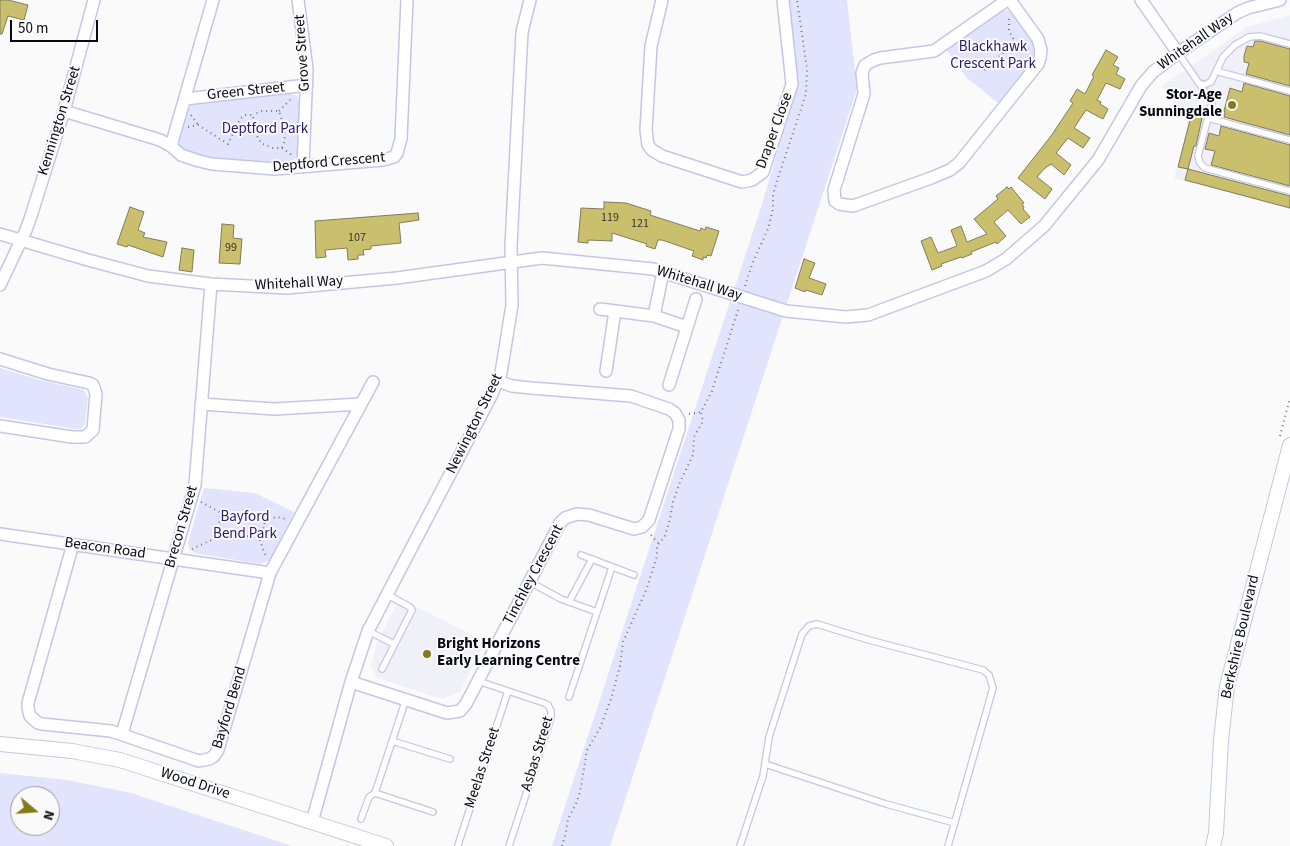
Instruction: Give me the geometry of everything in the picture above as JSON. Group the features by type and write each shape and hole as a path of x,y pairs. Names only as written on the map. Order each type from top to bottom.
{"street":[{"name":"Kennington Street","path":"0,285 31,216 64,111 94,0"},
{"path":"171,146 213,0"},
{"name":"Grove Street","path":"298,0 307,69 303,166"},
{"name":"Deptford Crescent","path":"64,111 160,140 171,146 181,155 212,164 275,169 383,160 394,157 401,139 407,0"},
{"name":"Newington Street","path":"312,822 351,682 368,630 498,381 503,365 512,305 511,262 522,32 530,0"},
{"name":"Draper Close","path":"662,0 651,46 646,130 648,145 662,156 742,182 752,180 758,176 766,165 792,84 783,0"},
{"path":"1141,0 1178,53"},
{"name":"Whitehall Way","path":"0,234 148,276 211,284 287,288 396,278 542,258 644,268 663,272 786,311 846,317 868,315 998,265 1034,236 1050,220 1106,149 1146,79 1162,64 1237,13 1254,6 1280,0"},
{"path":"1011,3 1038,39 1041,50 1038,64 955,167 931,178 853,206 843,206 836,201 835,182 864,94 862,73 865,65 880,58 934,51 1011,3"},
{"name":"Green Street","path":"185,98 307,86"},
{"path":"654,316 663,272"},
{"name":"Brecon Street","path":"122,734 176,559 195,485 211,284"},
{"path":"669,385 696,299"},
{"path":"600,309 654,316 687,327"},
{"path":"606,371 615,311"},
{"path":"0,359 48,374 89,383 95,389 96,402 93,430 85,437 72,438 0,426"},
{"name":"Tinchley Crescent","path":"351,682 447,713 456,712 466,704 560,523 572,515 589,515 634,529 646,524 651,516 679,429 679,420 672,411 631,396 512,386 498,381"},
{"name":"Bayford Bend","path":"73,544 28,703 28,712 34,720 42,724 122,734 199,760 205,760 214,756 218,750 271,571 373,382"},
{"path":"201,404 266,408 361,404"},
{"name":"Berkshire Boulevard","path":"1216,842 1221,740 1227,686 1290,445"},
{"name":"Beacon Road","path":"0,534 271,571"},
{"name":"Wood Drive","path":"0,744 72,751 120,760 386,846"}],"lane":[{"path":"1198,82 1203,85 1209,84 1229,50 1249,37 1260,36 1290,44"},
{"path":"1178,53 1212,102 1198,156 1202,166 1290,191"},
{"path":"1216,71 1290,91"},
{"path":"1208,118 1290,140"},
{"path":"581,555 634,575"},
{"path":"569,602 592,559"},
{"path":"568,697 612,567"},
{"path":"530,582 569,602 597,612"},
{"path":"382,669 412,610 410,607 386,594"},
{"path":"740,846 763,776 768,737 802,634 809,626 817,624 868,640 983,670 991,679 992,688 948,846"},
{"path":"368,630 394,644"},
{"name":"Asbas Street","path":"478,682 544,703 550,708 552,715 509,846"},
{"name":"Meelas Street","path":"458,845 508,691"},
{"path":"361,819 368,797 375,793 406,699"},
{"path":"392,740 450,760"},
{"path":"765,764 886,804 955,823"},
{"path":"375,793 433,812"}],"path":[{"path":"562,846 568,819 580,792 587,750 600,728 611,699 620,666 623,642 643,602 657,556 657,546 665,536 680,482 694,455 694,437 704,421 701,412 712,391 753,262 768,230 774,209 773,194 806,94 807,69 797,0"},
{"path":"1011,3 1012,12 1008,24 1011,36 1024,49 1041,50"},
{"path":"984,70 1015,42"},
{"path":"176,128 198,125 228,144 240,118 245,114 253,115 262,111 279,111 284,127 285,140 282,148 273,148 261,143 254,131 253,115"},
{"path":"191,499 205,504 220,513 242,513 264,520 277,517 297,523"},
{"path":"220,513 219,524 221,529 252,537 258,535 265,526 264,520"},
{"path":"176,559 220,536 224,531"},
{"path":"258,535 271,571"}],"shaded area":[{"name":"Stor-Age Sunningdale","path":"1290,15 1290,209 1174,178 1188,124 1162,86 1247,27"},
{"name":"Bright Horizons Early Learning Centre","path":"400,598 485,642 460,692 442,699 377,678 371,666 378,640"}],"green space":[{"path":"788,0 847,0 857,89 610,846 552,846 764,198 795,92 796,72"},
{"name":"Blackhawk Crescent Park","path":"1006,10 1013,13 1033,42 1036,50 1032,62 999,104 966,77 946,49 998,12"},
{"name":"Deptford Park","path":"289,93 297,96 300,104 298,151 296,158 291,163 271,165 211,160 185,152 179,145 178,141 187,110 192,104"},
{"path":"0,368 39,380 84,390 88,398 85,424 80,429 77,429 0,417"},
{"name":"Bayford Bend Park","path":"204,488 255,493 294,512 270,560 260,564 195,553 190,550 188,543"},
{"path":"0,773 67,780 131,793 292,846 0,846"}],"building":[{"path":"0,0 28,5 24,20 8,16 2,34 0,34"},
{"path":"1255,41 1290,49 1290,86 1246,74 1249,63 1244,62 1244,56 1247,46 1253,47"},
{"path":"1106,50 1118,57 1113,65 1119,68 1116,74 1125,79 1120,89 1106,83 1097,100 1108,109 1103,119 1086,110 1074,128 1090,138 1083,148 1068,138 1056,153 1071,165 1064,175 1051,164 1037,177 1052,189 1045,199 1018,178 1051,136 1073,103 1070,101 1077,89 1085,94 1094,76 1092,75"},
{"path":"1244,83 1290,96 1290,135 1224,117 1230,88 1242,92"},
{"path":"1191,116 1202,118 1196,146 1194,146 1188,169 1178,167"},
{"path":"1221,126 1290,145 1290,186 1211,165 1215,151 1205,149 1209,133 1219,136"},
{"path":"1188,169 1290,196 1290,208 1185,180"},
{"path":"1007,187 1009,189 1011,187 1024,203 1022,204 1023,209 1030,217 1021,224 1008,210 994,222 1006,236 997,244 996,242 971,252 972,254 962,258 941,264 942,266 932,270 921,241 931,237 938,253 957,246 951,230 961,226 967,242 987,234 974,219 998,199 996,196"},
{"path":"604,202 626,203 651,211 650,215 700,231 701,228 705,230 706,227 719,231 711,256 703,257 703,260 692,256 694,251 662,240 658,240 655,249 646,246 647,244 612,233 612,241 588,240 588,243 578,242 581,208 604,209"},
{"path":"130,207 144,212 138,230 145,233 143,237 167,242 163,257 128,245 127,247 117,244"},
{"path":"418,213 419,220 399,223 401,243 371,246 371,249 363,250 364,255 358,255 358,259 348,260 347,248 325,250 326,257 316,258 315,221"},
{"path":"222,224 234,225 233,238 242,239 240,264 219,263"},
{"path":"182,248 194,250 192,272 179,270"},
{"path":"804,259 815,263 809,278 826,284 822,295 795,288"}],"place":[{"name":"Stor-Age Sunningdale","path":"1232,105"},
{"name":"Bright Horizons Early Learning Centre","path":"427,654"}]}
